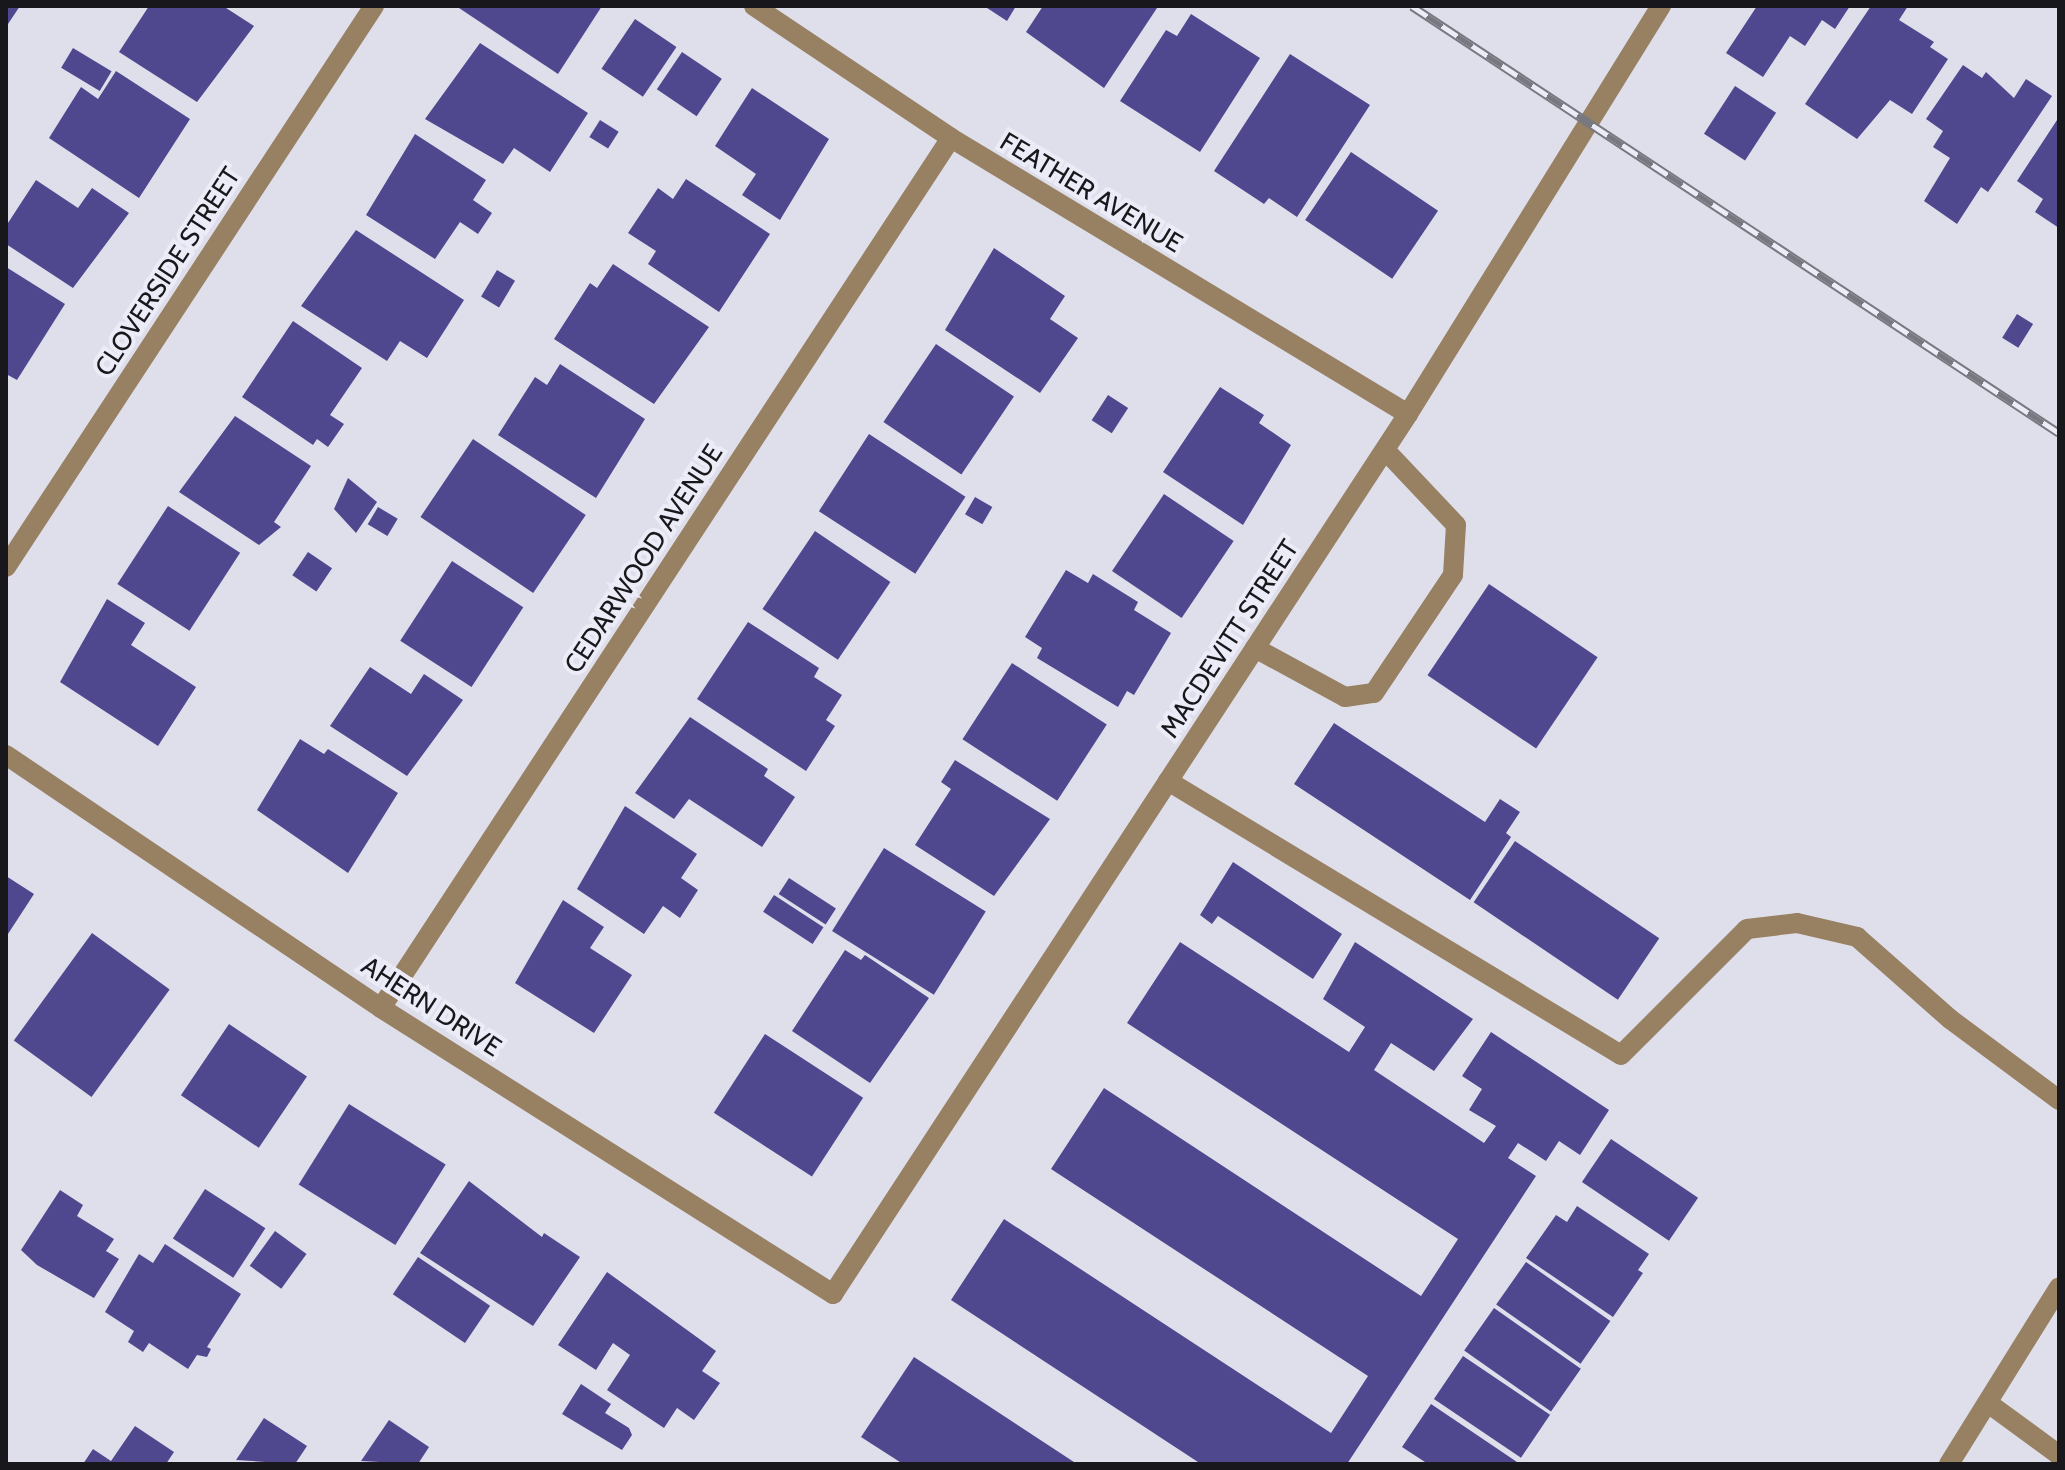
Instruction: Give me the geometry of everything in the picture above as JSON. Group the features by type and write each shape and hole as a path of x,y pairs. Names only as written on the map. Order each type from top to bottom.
{"street":[{"name":"CLOVERSIDE STREET","path":"6,567 374,6"},
{"name":"FEATHER AVENUE","path":"754,6 951,138 1408,414"},
{"name":"MACDEVITT STREET","path":"833,1294 1385,450 1661,6"},
{"name":"CEDARWOOD AVENUE","path":"381,1008 951,138"},
{"path":"1255,648 1345,697 1374,693 1453,575 1456,525 1385,450"},
{"name":"AHERN DRIVE","path":"6,755 381,1008 833,1294"},
{"path":"1168,781 1621,1055 1747,929 1797,923 1857,937 1950,1019 2059,1100"},
{"path":"1949,1464 2059,1287"},
{"path":"1988,1403 2059,1455"}],"building":[{"path":"6,6 20,6 6,27"},
{"path":"149,6 223,6 254,26 197,102 119,52"},
{"path":"456,6 602,6 558,74"},
{"path":"984,6 1016,6 1007,21"},
{"path":"1043,6 1157,8 1104,88 1026,32"},
{"path":"1757,6 1850,6 1835,29 1822,20 1805,46 1790,36 1763,77 1726,53"},
{"path":"1871,6 1908,6 1899,20 1934,42 1930,47 1948,59 1912,114 1890,100 1857,139 1805,104"},
{"path":"1191,14 1260,58 1200,152 1120,101 1166,30 1177,36"},
{"path":"635,19 676,47 643,97 601,69"},
{"path":"480,43 588,113 550,172 514,148 503,164 425,119"},
{"path":"73,48 112,71 100,91 61,68"},
{"path":"682,52 722,79 697,116 657,89"},
{"path":"1290,54 1370,105 1297,217 1269,198 1264,204 1214,171"},
{"path":"1963,65 1982,78 1986,72 2014,98 2026,79 2052,96 1988,192 1981,187 1957,224 1924,201 1950,158 1933,147 1943,131 1926,119"},
{"path":"116,71 190,119 139,198 49,138 81,87 98,99"},
{"path":"1735,86 1776,113 1745,160 1704,134"},
{"path":"752,88 829,139 780,220 742,195 756,174 715,146"},
{"path":"2059,117 2059,228 2035,212 2043,199 2017,181"},
{"path":"600,120 619,132 608,149 589,137"},
{"path":"415,134 486,180 473,200 492,213 478,234 460,222 435,259 366,215"},
{"path":"1351,152 1438,211 1392,279 1305,220"},
{"path":"686,179 770,234 719,312 648,264 656,251 628,233 658,188 673,199"},
{"path":"36,180 78,208 92,188 129,213 73,288 6,244 6,226"},
{"path":"356,230 464,300 427,358 400,341 387,361 301,306"},
{"path":"994,248 1065,296 1050,319 1078,338 1040,393 945,330"},
{"path":"613,264 709,327 654,404 554,339 590,283 597,288"},
{"path":"6,267 65,304 17,380 6,374"},
{"path":"497,270 515,281 499,307 481,297"},
{"path":"2017,314 2033,324 2018,348 2002,338"},
{"path":"293,321 362,368 330,415 344,424 328,447 317,439 313,445 242,397"},
{"path":"936,344 1014,397 961,474 883,422"},
{"path":"560,364 645,419 596,498 498,435 535,377 547,385"},
{"path":"1220,387 1264,415 1259,423 1291,445 1243,525 1163,472"},
{"path":"1108,395 1128,408 1112,433 1092,420"},
{"path":"235,416 311,466 274,522 281,527 259,545 179,492"},
{"path":"869,434 965,497 915,574 819,511"},
{"path":"473,439 586,515 533,593 420,517"},
{"path":"348,478 377,502 356,533 334,509"},
{"path":"1164,494 1234,541 1182,618 1112,571"},
{"path":"975,497 992,507 982,524 965,514"},
{"path":"168,506 240,553 189,631 117,584"},
{"path":"378,507 398,519 387,536 368,524"},
{"path":"815,531 890,582 838,660 762,609"},
{"path":"308,552 332,568 316,591 292,575"},
{"path":"452,561 523,607 472,687 400,641"},
{"path":"1066,570 1088,583 1093,574 1138,602 1134,610 1171,633 1134,695 1127,691 1118,707 1037,658 1042,648 1025,637"},
{"path":"1489,584 1598,657 1536,748 1427,675"},
{"path":"107,599 145,623 131,645 196,687 158,746 60,682"},
{"path":"748,622 819,668 814,677 842,695 826,720 835,726 806,771 697,699"},
{"path":"1012,663 1107,725 1057,801 962,739"},
{"path":"370,667 411,694 424,674 463,700 407,776 330,726"},
{"path":"690,717 768,769 764,776 795,797 762,847 689,799 674,819 635,793"},
{"path":"1334,723 1485,822 1500,799 1520,812 1506,833 1511,837 1470,900 1294,784"},
{"path":"300,739 324,754 328,749 398,793 348,873 257,810"},
{"path":"955,760 1050,819 994,896 915,845 951,789 941,782"},
{"path":"625,806 697,854 681,878 698,890 680,918 663,906 644,934 577,889"},
{"path":"1515,841 1659,938 1618,1000 1474,902"},
{"path":"884,848 986,912 934,995 832,931"},
{"path":"1233,862 1342,934 1313,979 1218,916 1212,924 1200,915"},
{"path":"6,876 34,894 6,937"},
{"path":"789,878 836,908 826,924 779,894"},
{"path":"774,895 823,927 813,944 763,912"},
{"path":"563,900 604,927 590,948 632,975 594,1033 515,983"},
{"path":"92,933 170,989 91,1097 14,1041"},
{"path":"1180,942 1349,1052 1365,1027 1323,999 1355,942 1473,1019 1434,1071 1391,1043 1374,1070 1484,1143 1496,1126 1469,1110 1482,1089 1462,1076 1491,1032 1609,1110 1580,1155 1559,1141 1546,1161 1518,1143 1508,1158 1536,1176 1347,1464 1201,1464 951,1300 1004,1219 1331,1433 1368,1376 1051,1169 1104,1088 1421,1296 1458,1239 1127,1023"},
{"path":"845,950 861,960 865,955 929,998 870,1083 792,1031"},
{"path":"229,1024 307,1077 259,1148 181,1095"},
{"path":"765,1034 863,1098 812,1177 714,1113"},
{"path":"349,1104 446,1164 395,1245 299,1185"},
{"path":"1611,1139 1698,1198 1669,1241 1582,1182"},
{"path":"469,1181 542,1237 544,1233 580,1257 533,1326 420,1253"},
{"path":"205,1189 265,1228 233,1278 173,1238"},
{"path":"60,1190 83,1205 77,1216 114,1239 106,1251 119,1259 94,1298 37,1265 21,1250"},
{"path":"1577,1206 1649,1254 1638,1270 1643,1273 1613,1317 1526,1258 1556,1215 1567,1222"},
{"path":"275,1231 307,1254 281,1289 250,1266"},
{"path":"165,1244 241,1294 207,1347 211,1349 207,1357 197,1355 188,1369 149,1343 143,1352 128,1342 134,1331 105,1312 139,1254 153,1263"},
{"path":"418,1257 490,1306 465,1343 393,1294"},
{"path":"1526,1262 1610,1321 1581,1364 1496,1305"},
{"path":"607,1272 716,1351 702,1371 720,1383 694,1420 677,1408 664,1428 607,1390 630,1355 613,1343 596,1370 558,1345"},
{"path":"1494,1308 1581,1369 1551,1411 1464,1351"},
{"path":"1463,1356 1550,1415 1521,1458 1434,1399"},
{"path":"914,1357 1077,1464 903,1464 861,1437"},
{"path":"581,1384 611,1404 605,1413 629,1428 632,1435 622,1450 562,1414"},
{"path":"1431,1404 1517,1462 1428,1464 1402,1447"},
{"path":"264,1418 307,1446 295,1464 236,1460"},
{"path":"389,1420 429,1447 418,1464 361,1461"},
{"path":"135,1426 174,1452 166,1464 83,1464 93,1449 111,1461"}],"railway":[{"path":"1412,6 2059,433"}]}
